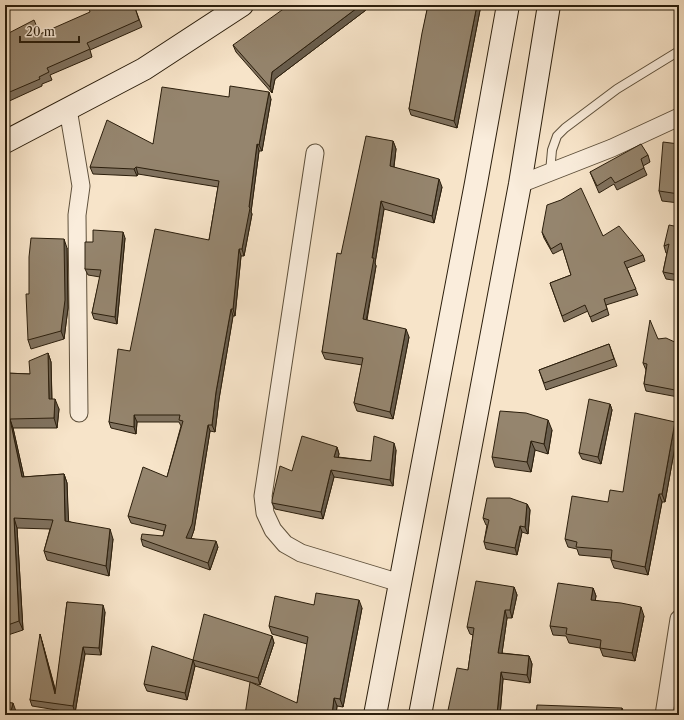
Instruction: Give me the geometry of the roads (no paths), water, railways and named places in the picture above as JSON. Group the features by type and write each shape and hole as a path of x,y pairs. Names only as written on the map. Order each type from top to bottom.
{"street":[{"path":"5,142 144,68 242,5"},
{"path":"375,715 508,5"},
{"path":"420,715 520,184 549,5"},
{"path":"68,108 81,186 77,215 79,413"},
{"path":"520,184 612,148 679,117"},
{"path":"315,154 263,496 265,513 273,530 285,544 301,553 400,583"},
{"path":"664,715 679,619"}],"lane":[{"path":"550,172 554,143 557,136 565,128 617,89 679,51"}]}
